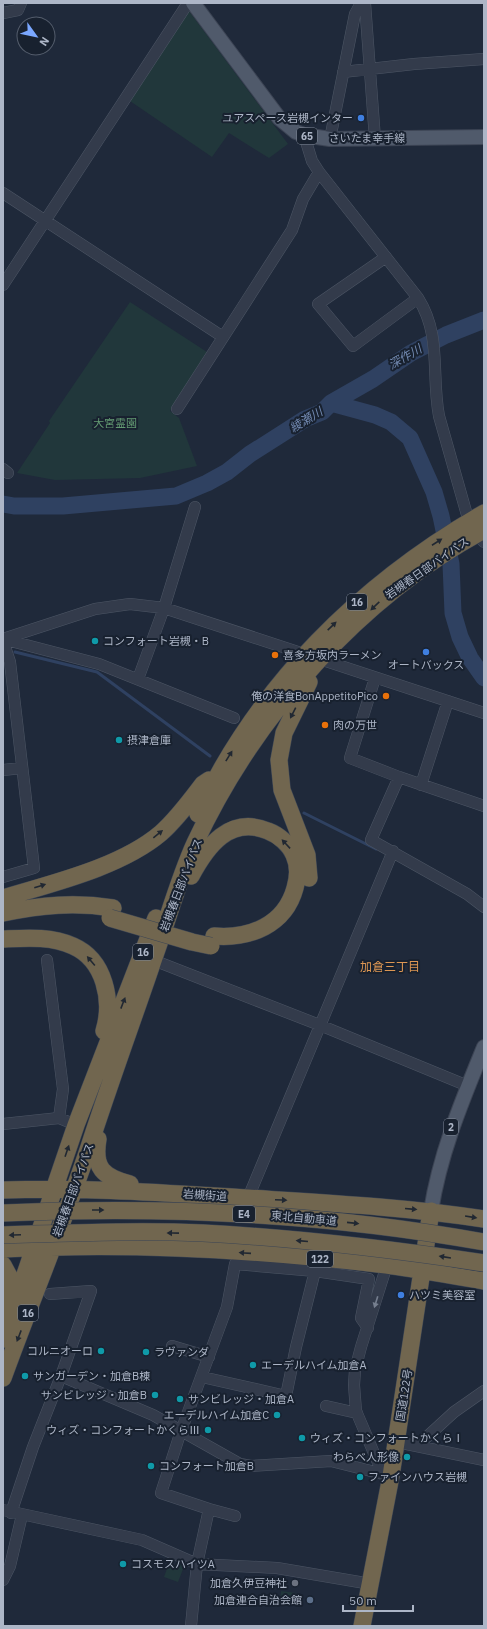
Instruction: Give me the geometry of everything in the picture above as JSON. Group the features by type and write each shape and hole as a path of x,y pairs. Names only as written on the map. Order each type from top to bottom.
{"highway":[{"name":"岩槻春日部バイパス","path":"3,1339 78,1121 171,875 219,772 264,702 384,598 419,562 473,533 484,513"},
{"name":"岩槻春日部バイパス","path":"3,1378 75,1188 186,865 210,814 260,732 314,659"},
{"path":"213,941 242,946 269,938 291,921 305,896 309,870 307,855 282,790 279,760 284,733 305,692 314,659"},
{"path":"3,898 101,866 142,846 170,824 203,784 219,772"},
{"path":"3,913 35,906 66,903 111,913 192,942 213,941 241,936 264,928 279,916 291,901 297,884 297,862 290,847 273,832 255,827 235,828 210,845 200,859 191,876 154,958"},
{"path":"3,923 33,917 54,915 111,913"},
{"path":"3,939 48,939 73,946 83,952 94,964 103,980 108,1000 106,1023 80,1097 78,1121"},
{"path":"121,1051 100,1129 96,1152 98,1163 108,1177 155,1192"},
{"name":"岩槻街道","path":"3,1190 75,1188 155,1192 431,1211 484,1219"},
{"path":"3,1206 79,1210"},
{"name":"東北自動車道","path":"3,1213 79,1210 206,1212 317,1219 384,1226 484,1242"},
{"name":"国道122号","path":"362,1626 397,1442 431,1211"},
{"name":"東北自動車道","path":"3,1235 91,1232 242,1236 407,1251 484,1263"},
{"name":"122","path":"3,1249 53,1247 147,1247 217,1251 387,1265 484,1281"},
{"path":"42,1275 56,1260 70,1250 89,1247"},
{"path":"3,1265 10,1278 10,1284 3,1318"}],"main road":[{"name":"さいたま幸手線","path":"193,3 272,110 287,125 304,135 330,139 484,137"},
{"name":"2","path":"431,1211 435,1185 445,1145 484,1047"}],"street":[{"path":"3,13 18,10 21,3"},
{"path":"3,285 188,3"},
{"path":"330,139 355,14 361,3"},
{"path":"366,3 375,139"},
{"path":"343,72 414,64 484,59"},
{"path":"304,135 310,156 319,172 418,298 424,308 432,327 438,410 473,533"},
{"path":"177,409 292,230 303,199 319,172"},
{"path":"3,193 223,337"},
{"path":"386,257 318,304 353,346 418,298"},
{"path":"138,679 164,608 195,507"},
{"path":"3,640 95,609 130,604 164,608 314,659 484,713"},
{"path":"3,640 99,664 234,718"},
{"path":"3,640 10,662 34,868 3,877"},
{"path":"376,678 350,758 421,785 484,806"},
{"path":"421,785 448,701"},
{"path":"3,770 22,768"},
{"path":"399,777 371,840 393,851 466,894 484,907"},
{"path":"248,1198 322,1026 393,851"},
{"path":"154,958 468,1086"},
{"path":"47,960 63,1088 59,1118"},
{"path":"3,1124 59,1118 78,1121"},
{"path":"235,1516 161,1493 180,1430 202,1377 227,1307 235,1264 315,1271 369,1279 361,1318 368,1328"},
{"path":"387,1265 355,1370 355,1400 357,1413 379,1465 391,1476"},
{"path":"202,1377 286,1396 296,1346 315,1271"},
{"path":"3,1580 10,1566 12,1513 33,1447 62,1376 90,1291 50,1294"},
{"path":"172,1346 209,1357"},
{"path":"62,1376 153,1415 240,1464 251,1466 331,1461 391,1476"},
{"path":"418,1445 454,1412 484,1391"},
{"path":"326,1406 357,1413"},
{"path":"397,1442 418,1445 484,1460"},
{"path":"191,1626 197,1564 209,1509"},
{"path":"12,1513 93,1528 142,1540 197,1564 277,1568 371,1584"}],"green space":[{"path":"189,11 288,144 269,158 229,133 212,157 130,101"},
{"name":"大宮霊園","path":"130,302 207,352 170,411 179,418 197,466 140,478 55,480 17,473 50,423 49,421"},
{"path":"178,1561 185,1564 178,1582 164,1577 169,1563 176,1566"},
{"path":"281,1591 296,1593 294,1604 280,1602"}],"waterway":[{"name":"綾瀬川","path":"3,504 14,506 63,506 176,496 207,483 227,472 250,454 305,419 322,412 331,403 373,379 411,353 446,335 484,320"},
{"name":"綾瀬川","path":"331,403 375,415 391,422 410,438 434,492 441,516 451,564 453,613 460,637 470,658 484,678"},
{"path":"15,652 97,672 210,756"},
{"path":"304,813 376,849"}],"place":[{"name":"ユアスペース岩槻インター","path":"361,118"},
{"name":"コンフォート岩槻・B","path":"95,641"},
{"name":"オートバックス","path":"426,652"},
{"name":"喜多方坂内ラーメン","path":"275,655"},
{"name":"俺の洋食BonAppetitoPico","path":"386,696"},
{"name":"肉の万世","path":"325,725"},
{"name":"摂津倉庫","path":"119,740"},
{"name":"ハツミ美容室","path":"401,1295"},
{"name":"コルニオーロ","path":"101,1351"},
{"name":"ラヴァンダ","path":"146,1352"},
{"name":"エーデルハイム加倉A","path":"253,1365"},
{"name":"サンガーデン・加倉B棟","path":"25,1376"},
{"name":"サンビレッジ・加倉B","path":"155,1395"},
{"name":"サンビレッジ・加倉A","path":"180,1399"},
{"name":"エーデルハイム加倉C","path":"277,1415"},
{"name":"ウィズ・コンフォートかくらⅢ","path":"208,1430"},
{"name":"ウィズ・コンフォートかくらⅠ","path":"302,1438"},
{"name":"わらべ人形像","path":"407,1457"},
{"name":"コンフォート加倉B","path":"151,1466"},
{"name":"ファインハウス岩槻","path":"360,1477"},
{"name":"コスモスハイツA","path":"123,1564"},
{"name":"加倉久伊豆神社","path":"295,1583"},
{"name":"加倉連合自治会館","path":"310,1600"}],"district":[{"name":"加倉三丁目","path":"390,967"}],"water label":[{"name":"深作川","path":"405,357"}]}
